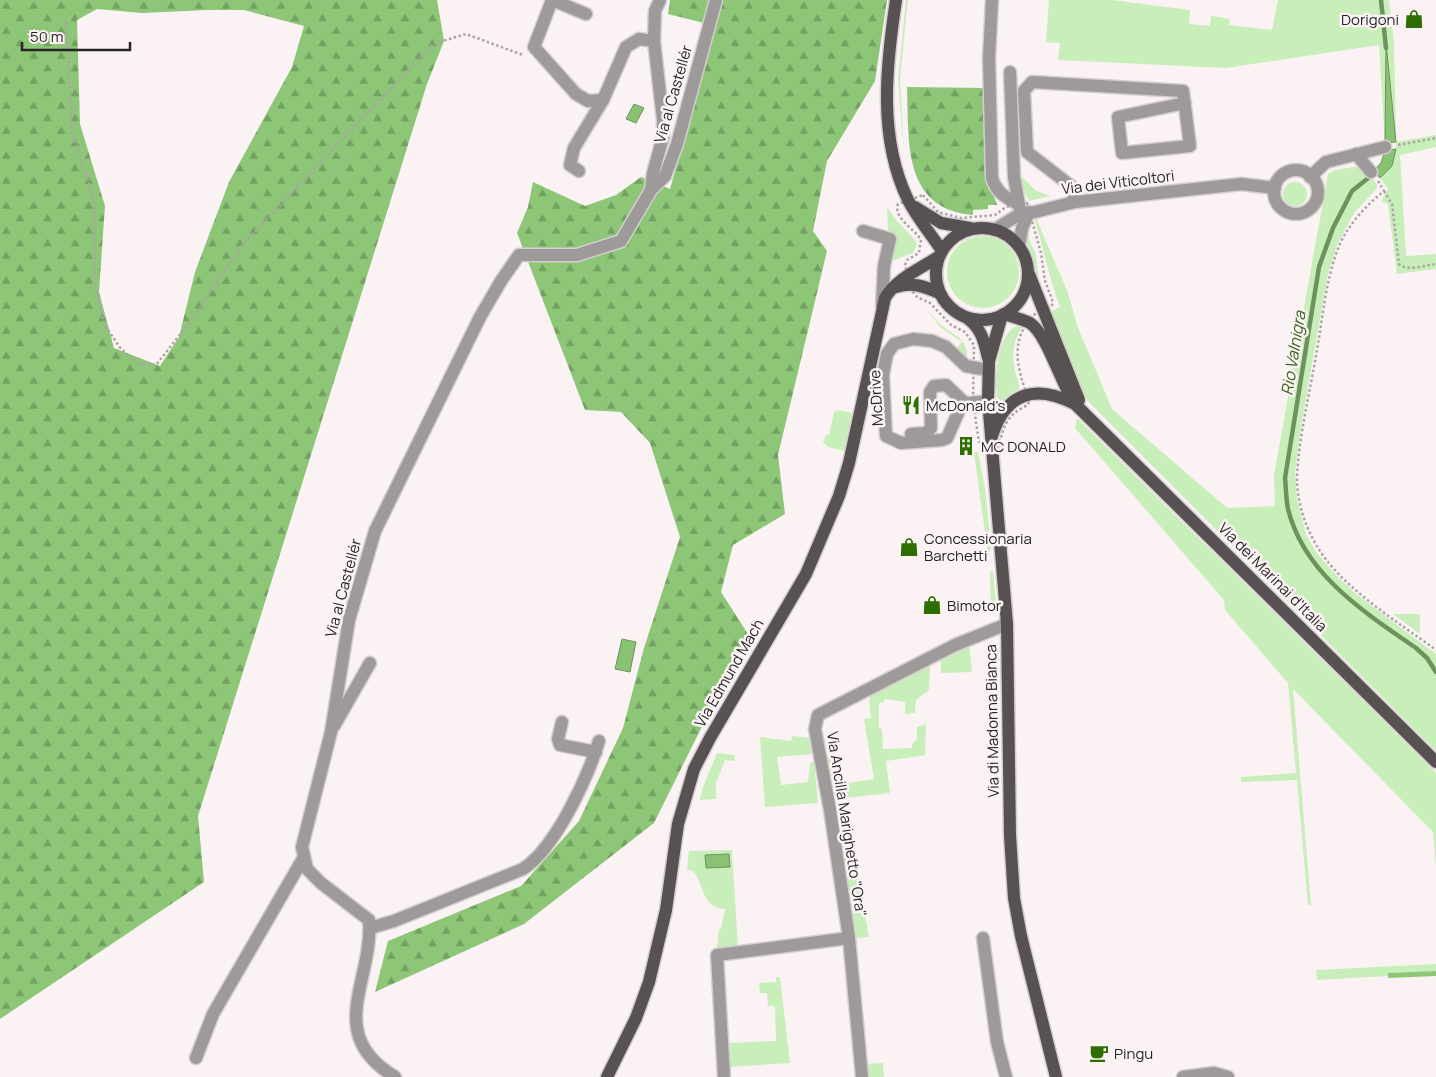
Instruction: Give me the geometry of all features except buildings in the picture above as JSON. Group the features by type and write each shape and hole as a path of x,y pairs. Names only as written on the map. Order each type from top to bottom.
{"main road":[{"path":"896,0 886,93 895,167 906,204 940,254"},
{"path":"906,204 941,223 974,229 994,230 1008,236 1024,255 1028,273 1025,289 1018,302 1003,314 978,320 965,317 954,311 939,293 936,276 940,254 958,234 974,229"},
{"name":"Via Edmund Mach","path":"606,1077 636,1018 649,982 666,910 678,824 694,769 710,738 806,574 839,496 853,447 882,306 891,289 940,254"},
{"name":"Via dei Marinai d'Italia","path":"1028,273 1076,393 1088,415"},
{"path":"891,289 906,284 916,285 939,293"},
{"name":"Via dei Marinai d'Italia","path":"1003,314 1028,322 1039,331 1060,378 1075,404 1436,762"},
{"name":"Via di Madonna Bianca","path":"988,365 1003,314"},
{"name":"Via di Madonna Bianca","path":"965,317 978,325 984,337 988,365 988,401 1007,624 1010,835 1014,898 1021,936 1056,1077"},
{"path":"991,441 1005,408 1026,394 1048,394 1075,404"}],"street":[{"path":"586,14 552,0 534,47 576,94 588,101 603,100"},
{"name":"Via al Castellér","path":"651,190 652,173 663,137 663,120 654,41 655,11 660,0"},
{"name":"Via al Castellér","path":"304,857 302,846 330,732 350,620 375,531 456,364 501,281 519,255 577,254 621,241 651,190 665,176 677,144 716,0"},
{"path":"992,0 989,58 992,178 995,186 1004,196 1025,214"},
{"path":"579,171 570,165 574,148 603,100 626,47 639,39 654,41"},
{"path":"1010,72 1014,177 1025,214 1019,247"},
{"path":"1075,202 1071,186 1027,152 1024,91 1032,82 1183,91 1185,103 1190,146 1122,152 1118,118 1185,103"},
{"path":"1310,177 1326,162 1391,146"},
{"path":"1356,154 1374,176"},
{"path":"1289,172 1302,172 1310,177 1316,186 1316,200 1312,207 1299,214 1284,211 1275,200 1275,188 1278,179 1289,172"},
{"name":"Via dei Viticoltori","path":"994,230 1025,214 1075,202 1241,184 1275,188"},
{"path":"863,231 890,239 884,266 882,306"},
{"path":"988,365 966,366 946,347 936,342 913,339 894,344 887,354 882,385 886,436 901,443 942,440 947,438 958,409 965,403 988,401"},
{"name":"McDrive","path":"913,339 895,354 890,364 888,374 893,432 899,435 929,431 932,425 930,392 934,386 946,385 965,403"},
{"name":"Via Ancilla Marighetto \"Ora\"","path":"862,1077 848,938 830,810 815,729 818,715 947,648 1007,624"},
{"path":"330,732 370,663"},
{"path":"370,928 394,921 523,869 531,864 547,847 580,786 598,746 560,745 558,739 562,722"},
{"path":"304,857 307,869 321,883 369,920 370,928 355,1012 358,1029 371,1057 382,1069 395,1077"},
{"path":"196,1058 213,1014 304,857"},
{"name":"Via Ancilla Marighetto \"Ora\"","path":"724,1077 716,955 848,938"},
{"path":"983,938 997,1042 1006,1077"},
{"path":"1183,1077 1214,1073 1230,1077"}],"path":[{"path":"66,21 72,132 94,199 95,285 104,324 121,349 139,364 156,365 193,318 242,245 433,44 466,34 522,56 534,47"},
{"path":"1391,146 1436,138"},
{"path":"1374,176 1392,204 1399,264 1404,268 1436,264"},
{"path":"1384,191 1365,207 1351,225 1339,246 1331,273 1304,425 1297,478 1299,502 1314,542 1326,559 1368,599 1436,650"},
{"path":"905,265 907,260 919,254 922,244 918,235 896,211 898,204 906,204"},
{"path":"1025,214 1041,253 1045,281 1052,298 1052,305 1048,307"},
{"path":"913,292 917,297 930,303 951,325 965,332 970,338 975,352"},
{"path":"1024,387 1016,349 1026,328"},
{"path":"857,902 864,901"}],"shaded area":[{"path":"906,0 908,0 900,79 904,154 898,79"},
{"path":"1049,0 1112,0 1190,10 1189,24 1210,26 1211,16 1230,19 1229,25 1272,30 1278,0 1389,0 1394,43 1396,142 1436,135 1436,147 1400,155 1406,256 1436,254 1436,269 1397,274 1388,204 1381,201 1388,189 1380,178 1392,166 1396,145 1386,49 1385,144 1379,45 1226,68 1058,60 1060,43 1046,42"},
{"path":"1386,43 1396,142 1385,143"},
{"path":"634,104 644,108 636,123 626,119"},
{"path":"1396,149 1392,166 1380,178 1373,171 1381,163 1385,151"},
{"path":"1360,166 1377,184 1377,188 1354,213 1337,245 1328,274 1301,426 1295,472 1297,499 1306,534 1316,552 1334,573 1356,594 1436,654 1436,751 1087,400 1078,384 1049,313 1060,307 1035,221 1036,218 1068,293 1077,325 1112,409 1227,508 1275,506 1274,475 1328,174 1334,170"},
{"path":"1021,176 1035,190 1050,196 1029,201 1022,186"},
{"path":"1295,182 1300,183 1306,189 1306,199 1300,205 1295,206 1290,205 1284,199 1283,194 1284,189 1290,183"},
{"path":"887,207 896,220 916,241 917,245 913,253 889,262 897,237 888,230"},
{"path":"1028,226 1029,239 1036,254 1039,281 1047,301 1045,302 1026,239"},
{"path":"983,236 1003,242 1013,252 1019,272 1013,292 1003,302 983,308 963,302 953,292 947,272 953,252 963,242"},
{"path":"925,307 939,323 962,342 940,327"},
{"path":"1014,327 1022,327 1013,350 1015,371 1020,389 1013,392 999,404 996,375 1000,352 1008,333"},
{"path":"962,342 967,353 967,360 955,350"},
{"path":"839,410 852,413 844,451 828,447 823,442 826,435 829,435 834,412"},
{"path":"1077,418 1436,773 1436,866 1433,832 1293,689 1311,905 1308,905 1297,780 1241,782 1241,777 1296,773 1288,683 1225,610 1224,600 1075,428"},
{"path":"978,452 985,488 991,549 988,554 974,453"},
{"path":"990,571 993,572 996,604 991,613"},
{"path":"1393,614 1420,614 1420,634"},
{"path":"622,639 636,642 630,672 615,669"},
{"path":"969,644 972,672 941,673 941,658"},
{"path":"925,665 930,667 929,690 916,700 915,713 905,714 905,702 884,699 884,702 879,703 879,728 882,729 883,749 912,748 912,744 917,739 917,727 926,724 925,755 886,761 890,793 835,799 827,757 837,756 842,784 874,779 864,719 871,718 869,700 872,694"},
{"path":"792,736 811,738 814,754 777,757 781,785 808,782 810,763 814,761 818,803 765,807 760,737 791,741"},
{"path":"717,753 734,755 735,761 725,760 716,783 716,799 700,800 703,787"},
{"path":"848,812 862,899 850,901 838,816"},
{"path":"732,850 738,948 722,950 722,947 717,947 719,929 721,929 725,909 717,907 707,900 693,871 687,870 689,851"},
{"path":"729,854 730,867 706,868 705,855"},
{"path":"863,903 869,937 856,938 850,905"},
{"path":"1436,964 1436,971 1388,973 1388,976 1317,980 1316,970"},
{"path":"776,977 780,977 790,1063 730,1067 728,1043 776,1041 775,1006 768,1006 767,993 760,993 759,983 776,982"},
{"path":"883,1063 884,1077 866,1077 864,1064"}],"green space":[{"path":"0,0 437,0 444,41 427,84 198,816 204,882 0,1019","holes":["97,9 142,13 244,10 304,26 292,67 229,182 195,272 179,337 160,366 114,348 99,292 105,206 80,124 77,20"]},
{"path":"670,0 887,0 875,81 827,161 813,231 827,251 778,455 785,514 733,545 721,592 748,634 654,823 524,924 375,992 388,941 521,886 579,821 623,728 644,648 680,537 650,443 621,412 585,410 517,233 528,207 533,182 585,206 616,195 641,177 670,189 716,26 668,14"},
{"path":"907,87 985,88 986,174 997,205 988,205 988,209 973,210 973,215 950,210 933,200 921,186 914,169 910,150"},
{"path":"1436,971 1436,976 1388,978 1388,973"}],"waterway":[{"name":"Rio Valnigra","path":"1381,0 1386,48"},
{"name":"Rio Valnigra","path":"1372,175 1352,191 1333,228 1319,267 1285,478 1288,509 1296,532 1307,553 1322,572 1357,605 1416,648 1427,658 1436,672"}],"place":[{"name":"Dorigoni","path":"1414,19"},
{"name":"McDonald's","path":"911,405"},
{"name":"MC DONALD","path":"966,446"},
{"name":"Concessionaria Barchetti","path":"909,547"},
{"name":"Bimotor","path":"932,605"},
{"name":"Pingu","path":"1099,1053"}]}
